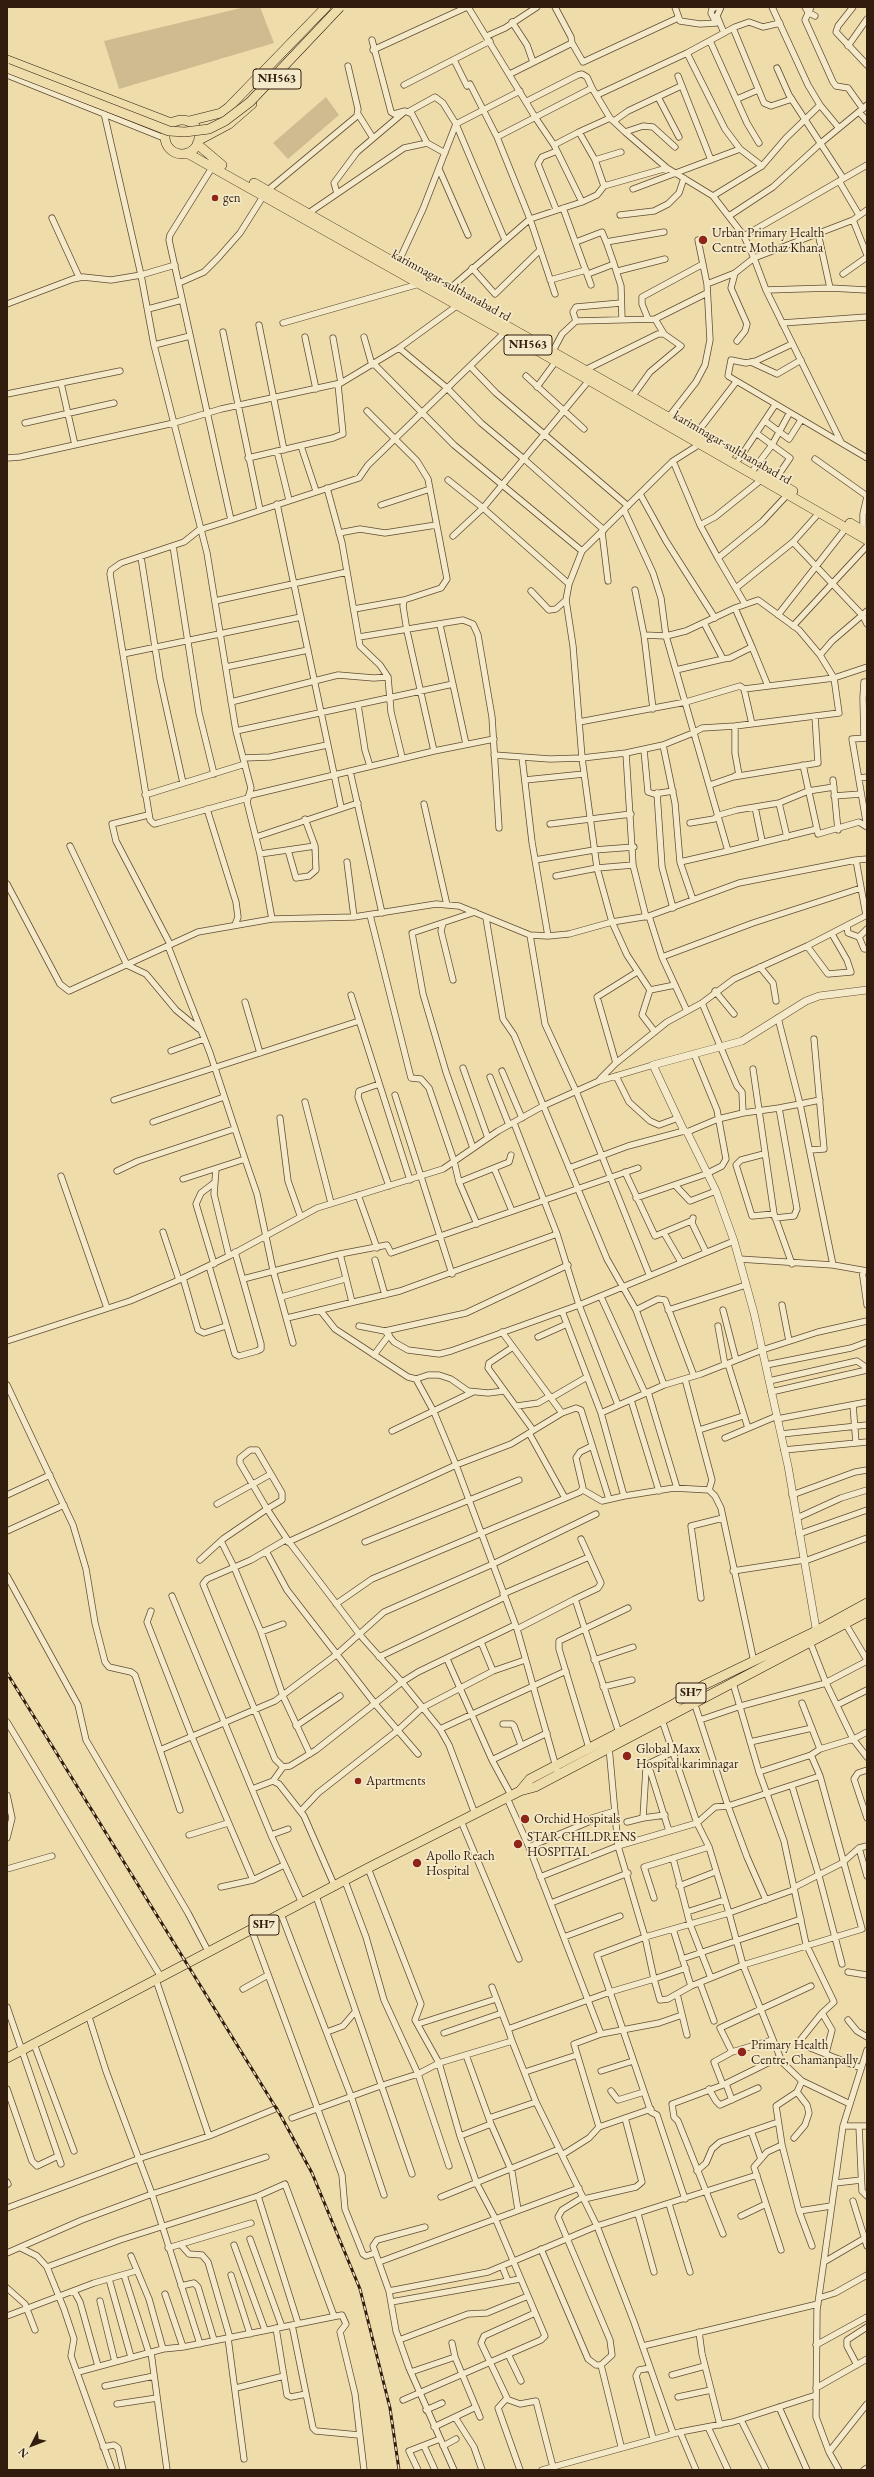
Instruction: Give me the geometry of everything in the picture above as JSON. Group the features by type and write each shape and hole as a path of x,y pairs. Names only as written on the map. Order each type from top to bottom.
{"main road":[{"name":"NH563","path":"172,122 178,120 189,121 221,113 229,108 326,7"},
{"path":"7,68 169,131 185,132 209,129 225,121 250,102 340,7"},
{"name":"NH563","path":"164,138 171,150 177,153 187,153 198,142 241,115 346,7"},
{"path":"7,60 172,122 165,131 164,138"},
{"name":"NH563","path":"189,121 197,129 198,142 223,166 266,192 310,212 553,351 585,370 591,378 632,398 666,420 696,434 775,480 866,536"},
{"name":"karimnagar-sulthanabad rd","path":"187,153 266,192 419,284 556,361 591,378 666,420 700,444 819,513 846,528 866,536"},
{"name":"SH7","path":"7,2058 158,1978 252,1932 281,1914 368,1868 509,1797 520,1791 530,1780 610,1747 733,1683 815,1637 867,1603"},
{"name":"SH7","path":"557,1770 589,1748 704,1686 754,1662 815,1637 867,1612"}],"street":[{"path":"373,50 467,7 489,39 535,117 554,144 582,202"},
{"path":"404,85 454,60 537,7"},
{"path":"555,7 572,37 572,43 583,62 678,18"},
{"path":"675,7 680,21 700,24 716,23 711,13 713,8"},
{"path":"721,7 717,16 724,33"},
{"path":"772,7 808,85 820,105 839,128"},
{"path":"806,10 811,7"},
{"path":"853,7 837,29 838,35 867,65"},
{"path":"806,10 815,16"},
{"path":"806,10 805,20 833,82 836,86 848,88 863,109 867,121"},
{"path":"848,46 867,19"},
{"path":"512,22 527,45 533,62"},
{"path":"597,94 688,53 733,28 749,22 763,27 780,23"},
{"path":"733,28 758,90 768,106 792,99"},
{"path":"372,40 373,50 390,112 394,114 407,112"},
{"path":"710,41 759,143"},
{"path":"510,74 572,43"},
{"path":"688,53 725,128 740,148 762,166"},
{"path":"454,60 484,111 497,137 530,219 555,294"},
{"path":"348,66 358,114 373,138"},
{"path":"777,68 792,99 805,120 822,142 859,214"},
{"path":"526,101 582,74 587,77 592,88 612,119 625,132 667,168 713,196 744,236 766,290 782,324 841,442"},
{"path":"7,76 104,113 164,138"},
{"path":"678,76 680,86 711,160"},
{"path":"554,144 612,119 680,86"},
{"path":"497,137 592,88"},
{"path":"737,99 758,90"},
{"path":"398,263 446,153 456,124 484,111 520,91"},
{"path":"337,193 333,186 356,152 407,112 435,97 443,103 456,124 505,240"},
{"path":"658,97 678,137"},
{"path":"713,196 762,166 786,138 820,105"},
{"path":"729,216 773,187 822,142 863,109"},
{"path":"407,112 416,120 427,142 446,153"},
{"path":"104,113 141,275 154,345 207,553 236,731 251,788 249,797 272,918"},
{"path":"179,283 196,277 218,258 240,233 266,192 351,122 358,114"},
{"path":"625,132 643,126 653,127 675,147"},
{"path":"579,132 595,160 604,186"},
{"path":"310,212 404,148 427,142"},
{"path":"633,189 740,148"},
{"path":"556,209 538,164 542,157 557,151"},
{"path":"595,160 621,152"},
{"path":"744,236 867,165"},
{"path":"213,166 170,235 169,240 231,520"},
{"path":"448,291 472,268 530,219 556,209 582,202 597,195 604,186 667,168"},
{"path":"439,169 468,235"},
{"path":"620,215 654,211 668,204 680,193 684,178"},
{"path":"563,208 591,285"},
{"path":"707,284 735,273 754,258 853,220 859,214 867,210"},
{"path":"52,218 79,277"},
{"path":"843,274 867,256 853,220"},
{"path":"576,242 602,232 618,271 621,286 622,320"},
{"path":"606,242 664,232"},
{"path":"818,233 830,288"},
{"path":"666,420 696,382 705,365 710,340 706,293 707,284 698,240"},
{"path":"472,268 495,294 540,250"},
{"path":"618,271 665,259"},
{"path":"550,280 587,272 614,264"},
{"path":"648,319 642,304 642,297 703,264"},
{"path":"7,304 47,287 79,277 111,280 141,275 175,265"},
{"path":"735,273 731,288 746,324 745,331 737,341"},
{"path":"283,323 419,284"},
{"path":"766,290 830,288 867,290"},
{"path":"553,351 562,334 576,321 655,319 706,293"},
{"path":"148,309 182,300"},
{"path":"576,321 573,312 576,306 621,302"},
{"path":"7,458 75,445 174,423 239,405 339,383 373,365 399,348 458,305"},
{"path":"782,324 867,317"},
{"path":"632,398 650,372 681,346 664,334 655,319"},
{"path":"259,325 273,398 289,500"},
{"path":"223,332 260,510"},
{"path":"494,739 402,757 249,797 154,824 148,815 110,574 115,567 184,542 200,530 359,478 368,464 471,367 505,332"},
{"path":"585,370 658,334 664,334"},
{"path":"154,345 190,336"},
{"path":"305,337 316,389"},
{"path":"364,337 373,365 421,413 454,445 582,551"},
{"path":"248,458 301,446 343,434 339,383 333,338"},
{"path":"750,362 792,344"},
{"path":"399,348 447,388 481,424 524,459 602,531 608,581"},
{"path":"801,360 777,374 750,362 731,360 728,376 789,414 867,458"},
{"path":"537,387 556,361"},
{"path":"471,367 496,393 544,432 626,508 653,573 661,598 666,636 686,702 693,734 719,815 728,851"},
{"path":"7,394 120,371"},
{"path":"526,376 584,429"},
{"path":"453,536 483,508 524,459 544,432 591,378"},
{"path":"696,434 736,382"},
{"path":"60,383 75,445"},
{"path":"25,423 114,404"},
{"path":"738,459 775,405"},
{"path":"354,609 404,600 434,591 445,584 446,572 430,489 424,470 367,411"},
{"path":"754,469 772,444 789,414"},
{"path":"764,421 789,439 801,420"},
{"path":"756,433 790,458 775,480"},
{"path":"650,990 636,972 612,922 597,868 582,758 573,646 566,600 569,584 582,551 673,461 700,444"},
{"path":"301,446 316,491"},
{"path":"793,626 832,585 866,536 867,496 815,458"},
{"path":"673,461 700,525 745,604"},
{"path":"448,480 483,508 569,584"},
{"path":"700,525 715,516 761,480"},
{"path":"327,488 339,533 359,637 363,650 380,664 388,677 390,699 402,757"},
{"path":"381,505 430,489"},
{"path":"640,494 673,552 715,618"},
{"path":"718,558 762,522 788,494"},
{"path":"278,504 315,680 320,712 341,807"},
{"path":"736,588 793,542 819,513"},
{"path":"339,533 360,529 385,533 436,525"},
{"path":"778,615 846,528"},
{"path":"793,542 832,585 865,613 867,624"},
{"path":"174,546 186,641 198,713 214,774"},
{"path":"141,557 155,649 183,783"},
{"path":"215,601 347,572"},
{"path":"634,590 644,635 653,709"},
{"path":"531,592 549,610 556,609 566,600"},
{"path":"404,600 407,631 434,750"},
{"path":"494,755 582,758 626,753 663,745 693,734 702,728 735,726 839,713 834,678 820,655 793,626 758,600 745,604 704,623 666,636 644,635"},
{"path":"736,608 768,686"},
{"path":"820,655 832,641 865,613"},
{"path":"123,654 155,649 301,617"},
{"path":"359,637 407,631 467,620 476,628 494,739 499,828"},
{"path":"704,623 723,659"},
{"path":"440,625 466,744"},
{"path":"676,670 730,658 752,647"},
{"path":"226,667 308,650"},
{"path":"579,722 686,702 740,686 744,689 834,678 867,667"},
{"path":"231,702 315,680 338,676 374,678 388,677"},
{"path":"867,682 864,682 866,738 852,739 860,778 861,794 867,827"},
{"path":"236,731 320,712 390,699 453,684"},
{"path":"744,689 752,724"},
{"path":"358,705 365,750 370,766"},
{"path":"733,777 818,763 815,716"},
{"path":"710,785 739,775 735,752 735,726"},
{"path":"243,758 270,757 327,745"},
{"path":"663,745 673,791 680,862 693,900"},
{"path":"644,750 648,792 657,793 673,791"},
{"path":"626,753 634,847 633,865 647,917 662,957 687,1011"},
{"path":"522,757 535,860 548,936"},
{"path":"145,795 245,764"},
{"path":"803,765 818,834 838,830 859,822 867,827"},
{"path":"350,771 382,913"},
{"path":"525,780 584,774"},
{"path":"860,778 867,777"},
{"path":"832,780 838,830"},
{"path":"690,823 714,819 719,815 779,802 808,791 834,787"},
{"path":"657,793 662,867 673,908"},
{"path":"834,796 861,794"},
{"path":"779,802 787,837"},
{"path":"256,837 305,819 358,803"},
{"path":"424,804 447,905"},
{"path":"755,807 762,841"},
{"path":"207,809 236,902 238,918 236,925"},
{"path":"550,824 631,814"},
{"path":"148,815 112,824 116,841 169,945 215,1067 234,1129 246,1159 273,1270 293,1343"},
{"path":"288,850 295,876 302,878 309,876 316,870 315,846 305,819"},
{"path":"680,862 728,851 762,841 787,837 817,829"},
{"path":"70,846 127,965 146,974 176,1010 201,1030"},
{"path":"260,854 315,846"},
{"path":"535,860 594,850 634,847"},
{"path":"7,884 60,984 69,991 198,932 272,918 354,917 436,904 447,905 475,912 486,918 530,935 548,936 570,934 612,922 647,917 739,883 867,859"},
{"path":"599,1081 616,1063 655,1032 702,1003 734,979 832,934 866,915 856,860"},
{"path":"346,862 354,917"},
{"path":"556,876 597,868 633,865"},
{"path":"662,957 767,918 861,888"},
{"path":"473,1148 446,1072 423,994 412,933 475,912"},
{"path":"370,915 411,1078 422,1079 429,1088 454,1161 459,1182 477,1224"},
{"path":"486,918 503,1019 514,1035 606,1259 623,1285 636,1310 664,1385"},
{"path":"443,923 441,931 453,980"},
{"path":"847,926 848,933 859,937 866,945"},
{"path":"859,937 867,929"},
{"path":"807,946 828,974 851,972 847,960 832,934"},
{"path":"530,935 545,1024 576,1091 649,1274"},
{"path":"760,967 774,983 776,1001"},
{"path":"616,1063 597,997 636,972"},
{"path":"650,990 675,985"},
{"path":"650,990 642,1015 655,1032"},
{"path":"7,1341 108,1308 181,1279 229,1256 300,1215 331,1202 390,1186 443,1169 511,1124 543,1106 599,1081 742,1040 806,1001 819,996 867,990"},
{"path":"716,991 734,1014"},
{"path":"351,995 378,1084 410,1180"},
{"path":"245,1002 260,1053"},
{"path":"702,1003 738,1090 742,1092 743,1113"},
{"path":"778,1018 800,1104 833,1265"},
{"path":"114,1100 359,1021"},
{"path":"171,1051 204,1039"},
{"path":"810,1150 824,1149 814,1039"},
{"path":"636,1198 706,1174 722,1166 726,1159 717,1110 694,1054"},
{"path":"653,1065 678,1118 716,1191 734,1241 766,1365 781,1434 804,1560 815,1637 826,1683 838,1705 852,1741 867,1757"},
{"path":"463,1068 488,1138"},
{"path":"753,1069 774,1216 792,1264"},
{"path":"502,1071 522,1118"},
{"path":"616,1076 629,1102 650,1121 659,1125 678,1118"},
{"path":"490,1077 544,1199 568,1265 579,1305 618,1405"},
{"path":"378,1084 359,1091 358,1097 390,1186"},
{"path":"395,1095 452,1274"},
{"path":"153,1122 224,1097"},
{"path":"569,1168 601,1155 685,1132 718,1119 743,1113 759,1112 820,1100"},
{"path":"305,1102 331,1202"},
{"path":"764,1154 741,1160 736,1165 752,1216 794,1216 797,1209 779,1108"},
{"path":"280,1118 288,1180 300,1215"},
{"path":"117,1171 138,1160 234,1129"},
{"path":"459,1182 510,1161 511,1155"},
{"path":"183,1179 246,1159"},
{"path":"494,1168 512,1211"},
{"path":"243,1279 273,1270 340,1254 386,1246 391,1253 477,1224 609,1176 638,1168"},
{"path":"216,1169 214,1183 216,1206 229,1256"},
{"path":"625,1172 652,1233 657,1236 692,1220 706,1252"},
{"path":"61,1176 108,1308"},
{"path":"214,1183 202,1193 196,1204 226,1326 236,1356 261,1349 235,1252"},
{"path":"675,1185 690,1201 716,1191"},
{"path":"358,1195 376,1248"},
{"path":"163,1232 198,1330 204,1333 226,1326"},
{"path":"664,1233 681,1262"},
{"path":"287,1318 385,1295 452,1274 557,1234"},
{"path":"387,1333 394,1342 408,1350 439,1354 601,1297 623,1285 649,1274 734,1241"},
{"path":"340,1254 345,1279 352,1302"},
{"path":"739,1259 792,1264 833,1265 865,1270 867,1305"},
{"path":"375,1260 385,1295"},
{"path":"359,1326 387,1333 466,1313 568,1265"},
{"path":"281,1297 345,1279"},
{"path":"668,1310 746,1284"},
{"path":"601,1297 646,1393 677,1488"},
{"path":"636,1310 662,1298 665,1300 694,1376"},
{"path":"782,1306 789,1341"},
{"path":"320,1310 335,1329 408,1378 416,1380 428,1375 439,1375 451,1379 466,1390 473,1392 488,1393 504,1391"},
{"path":"562,1310 601,1413 624,1496"},
{"path":"723,1310 736,1360"},
{"path":"601,1413 664,1385 685,1380 762,1350 789,1341 867,1320"},
{"path":"538,1337 567,1324"},
{"path":"718,1326 726,1365 748,1428"},
{"path":"502,1332 562,1413"},
{"path":"374,1355 387,1333"},
{"path":"766,1365 851,1348 867,1342"},
{"path":"512,1347 488,1364 504,1391 517,1406 565,1498"},
{"path":"769,1381 858,1361 867,1369"},
{"path":"771,1392 867,1369"},
{"path":"517,1406 538,1403 587,1377"},
{"path":"416,1380 434,1412 494,1564 516,1627 524,1660 557,1770"},
{"path":"685,1380 712,1480 709,1490"},
{"path":"7,1385 73,1525 86,1569 95,1623 105,1662 109,1667 131,1672 135,1676 180,1810"},
{"path":"392,1431 473,1392"},
{"path":"631,1400 659,1491"},
{"path":"724,1438 777,1417 867,1402"},
{"path":"853,1405 856,1443"},
{"path":"283,1767 275,1758 203,1584 207,1579 287,1541 456,1465 510,1444 562,1413 576,1408 580,1410 609,1499"},
{"path":"699,1430 743,1416"},
{"path":"781,1434 867,1425"},
{"path":"784,1450 867,1442"},
{"path":"592,1446 580,1452 576,1458 582,1490 598,1500 677,1488 709,1490 715,1496 723,1518 733,1571 754,1662"},
{"path":"200,1560 220,1541 267,1509 282,1500 283,1496 257,1450 250,1450 242,1455 239,1460 252,1484 267,1509 287,1541 360,1635 402,1682 440,1729 449,1745 475,1814"},
{"path":"792,1495 855,1472 867,1470"},
{"path":"217,1504 271,1474"},
{"path":"7,1495 50,1475"},
{"path":"365,1542 519,1480"},
{"path":"336,1604 372,1578 483,1534 582,1490"},
{"path":"796,1518 841,1498 867,1490"},
{"path":"7,1531 64,1505"},
{"path":"799,1534 867,1510"},
{"path":"160,1750 225,1724 283,1696 336,1655 384,1612 494,1564 596,1514"},
{"path":"701,1598 691,1526 723,1518"},
{"path":"733,1571 804,1560 867,1538"},
{"path":"252,1789 274,1781 283,1767 290,1766 310,1754 376,1705 402,1682 428,1666 447,1659 601,1586 581,1539"},
{"path":"220,1541 234,1567 261,1632 283,1696 310,1754"},
{"path":"266,1551 287,1590 336,1655 397,1731 418,1754"},
{"path":"379,1657 504,1595 589,1557"},
{"path":"7,1576 78,1705 86,1740 188,1913 209,1953"},
{"path":"172,1596 271,1835 302,1903"},
{"path":"575,1599 619,1733"},
{"path":"589,1748 558,1646 559,1641 628,1608"},
{"path":"151,1610 147,1622 192,1737 253,1880"},
{"path":"700,1720 741,1706 826,1683 867,1660 845,1623"},
{"path":"261,1632 284,1624"},
{"path":"481,1642 493,1672"},
{"path":"594,1660 633,1647"},
{"path":"447,1659 509,1797 601,2034"},
{"path":"301,1811 318,1793 397,1731 422,1708 493,1672 524,1660"},
{"path":"440,1729 566,1671"},
{"path":"603,1686 632,1680"},
{"path":"733,1683 741,1706 759,1772 784,1841 806,1944 834,2002 822,2013 798,2042 861,2068"},
{"path":"838,1705 867,1690"},
{"path":"296,1726 320,1712 340,1696"},
{"path":"694,1702 746,1857 766,1900"},
{"path":"802,1703 820,1749"},
{"path":"662,1720 697,1823 709,1847 743,1966 780,2057 802,2081 850,2104"},
{"path":"7,1722 158,1978 208,2136"},
{"path":"504,1724 512,1724 514,1726 521,1746"},
{"path":"750,1742 812,1728"},
{"path":"759,1772 811,1755 820,1749 852,1741 867,1732"},
{"path":"492,1760 547,1733"},
{"path":"610,1747 618,1846 628,1873 645,1937 654,1979 661,2001 691,1986 743,1966 806,1944 836,1938 862,1929 842,1863 820,1776 811,1755"},
{"path":"643,1818 646,1769 648,1764 674,1752"},
{"path":"648,1764 669,1831"},
{"path":"867,1770 858,1773 854,1779 867,1818"},
{"path":"540,1877 618,1846 697,1823 713,1808 722,1805 728,1806 820,1776"},
{"path":"274,1781 279,1784 301,1811 334,1887"},
{"path":"792,1786 819,1876 842,1964"},
{"path":"7,1794 12,1818 7,1838"},
{"path":"529,1847 615,1811"},
{"path":"626,1822 665,1815"},
{"path":"461,1821 519,1959"},
{"path":"189,1835 228,1823"},
{"path":"271,1835 288,1829"},
{"path":"685,2199 657,2115 650,2109 633,2061 625,2030 597,1955 645,1937 729,1913 793,1890 794,1887 819,1876 842,1863 859,1848 867,1846"},
{"path":"654,1898 644,1867 709,1847"},
{"path":"859,1848 867,1876"},
{"path":"7,1869 52,1856"},
{"path":"673,1858 690,1924 711,1978"},
{"path":"221,1887 253,1880 284,1865"},
{"path":"368,1868 421,2004 415,2020 439,2063 460,2136 477,2184 495,2218 545,2336 541,2340 418,2392 403,2400"},
{"path":"679,1886 715,1872"},
{"path":"551,1903 628,1873"},
{"path":"345,1881 366,1937 384,2000 418,2074 449,2166"},
{"path":"316,1896 355,2012 383,2085 412,2174"},
{"path":"687,1912 724,1900"},
{"path":"281,1914 351,2096 384,2195"},
{"path":"564,1937 620,1916"},
{"path":"682,1959 801,1919"},
{"path":"673,1929 691,1986"},
{"path":"252,1932 316,2109 342,2175 344,2204 363,2254 366,2256 375,2253"},
{"path":"508,2029 588,1999 686,1968"},
{"path":"848,1972 867,1975"},
{"path":"243,1989 252,1982 268,1975"},
{"path":"700,1983 714,2021"},
{"path":"732,2052 720,2028 811,1986"},
{"path":"492,1987 536,2102 597,2226 643,2346 673,2433"},
{"path":"677,1994 687,2035"},
{"path":"418,2024 496,1999"},
{"path":"7,2007 61,2164"},
{"path":"327,2032 343,2026 355,2012"},
{"path":"444,2033 502,2013"},
{"path":"822,2013 832,2030 826,2053"},
{"path":"88,2014 138,2159 152,2194 161,2227 200,2344"},
{"path":"598,2127 574,2044 601,2034 659,2023 682,2015"},
{"path":"848,2020 857,2031 867,2037"},
{"path":"732,2100 714,2062 732,2052 772,2040"},
{"path":"292,2118 351,2096 418,2074 439,2063 512,2041"},
{"path":"34,2044 74,2151"},
{"path":"839,2470 818,2427 816,2395 816,2345 819,2301 843,2126 867,2050"},
{"path":"466,2055 491,2124 511,2170 516,2187 518,2210"},
{"path":"525,2072 577,2055"},
{"path":"723,2234 678,2121 674,2116 672,2104 710,2088 725,2085 780,2057"},
{"path":"601,2071 633,2061"},
{"path":"802,2081 798,2092 776,2106 782,2145 799,2211 812,2246"},
{"path":"710,2088 720,2105 758,2088"},
{"path":"7,2089 32,2161 40,2165 58,2156"},
{"path":"611,2091 616,2099 620,2100 644,2092"},
{"path":"794,2138 806,2125 809,2113 807,2105 798,2092"},
{"path":"489,2118 536,2102"},
{"path":"7,2208 138,2159 208,2136 276,2109"},
{"path":"562,2155 589,2138 598,2127 650,2109"},
{"path":"541,2249 588,2359 596,2365 601,2364 612,2355 610,2340 566,2239 558,2214 584,2198 636,2187 642,2182 625,2118"},
{"path":"697,2171 706,2163 712,2149 720,2142 778,2122"},
{"path":"460,2136 491,2124"},
{"path":"843,2126 867,2126"},
{"path":"859,2126 862,2191 867,2196"},
{"path":"751,2131 760,2160"},
{"path":"781,2250 754,2167 766,2152 782,2145"},
{"path":"442,2198 559,2149"},
{"path":"7,2253 82,2220 152,2194 266,2157"},
{"path":"389,2291 428,2282 480,2274 597,2226 670,2204 757,2175"},
{"path":"835,2183 861,2180"},
{"path":"46,2267 161,2227 258,2196 285,2184 334,2316"},
{"path":"379,2262 579,2188"},
{"path":"258,2196 295,2324 310,2422 316,2430 359,2436"},
{"path":"853,2201 867,2246"},
{"path":"670,2204 690,2272"},
{"path":"741,2216 766,2204"},
{"path":"799,2211 831,2206"},
{"path":"638,2214 654,2272"},
{"path":"168,2248 251,2222"},
{"path":"425,2227 377,2240 373,2246 389,2291 399,2340 410,2372 454,2470"},
{"path":"824,2262 865,2238"},
{"path":"250,2239 279,2328 284,2376 289,2396 306,2394"},
{"path":"181,2244 189,2254 202,2255 208,2262 229,2338 244,2459"},
{"path":"234,2245 265,2330"},
{"path":"21,2248 37,2256 46,2267 72,2328 74,2339 71,2356 112,2470"},
{"path":"131,2256 149,2299 163,2349"},
{"path":"502,2266 508,2281"},
{"path":"7,2316 74,2291 136,2271"},
{"path":"124,2275 150,2353 167,2470"},
{"path":"231,2275 250,2334"},
{"path":"643,2346 819,2301 867,2275"},
{"path":"109,2279 131,2357"},
{"path":"391,2302 520,2279"},
{"path":"181,2286 194,2283 198,2286 214,2340"},
{"path":"7,2288 23,2300 28,2309 35,2330"},
{"path":"74,2291 80,2302 98,2366"},
{"path":"166,2294 183,2348"},
{"path":"399,2340 468,2314 487,2313 528,2296"},
{"path":"100,2301 115,2362"},
{"path":"535,2313 482,2339 482,2348 490,2362 506,2399 520,2404 536,2401 553,2467"},
{"path":"78,2372 163,2349 183,2348 214,2340 342,2315 346,2324 340,2332 355,2394 364,2470"},
{"path":"816,2345 867,2317"},
{"path":"857,2365 847,2346 847,2340 867,2327"},
{"path":"699,2332 705,2366 720,2425"},
{"path":"452,2343 455,2358 480,2417"},
{"path":"508,2354 521,2381"},
{"path":"410,2372 455,2358"},
{"path":"816,2388 867,2359"},
{"path":"601,2364 621,2446"},
{"path":"672,2375 705,2366"},
{"path":"650,2368 639,2370 636,2376 653,2438"},
{"path":"105,2386 154,2376"},
{"path":"236,2388 284,2376"},
{"path":"678,2396 711,2390"},
{"path":"542,2470 621,2446 673,2433 741,2420 816,2395"},
{"path":"117,2404 157,2398"},
{"path":"506,2399 498,2408 520,2470"},
{"path":"426,2410 442,2403"},
{"path":"829,2452 867,2406"},
{"path":"434,2427 476,2407"},
{"path":"779,2407 807,2470"},
{"path":"455,2416 474,2447 482,2470"},
{"path":"741,2420 766,2470"},
{"path":"708,2427 727,2470"},
{"path":"680,2432 696,2470"},
{"path":"418,2470 410,2451 440,2439"},
{"path":"443,2446 456,2439"},
{"path":"103,2447 114,2445 118,2448 123,2470"},
{"path":"424,2446 436,2470"}],"shaded area":[{"path":"245,7 260,7 274,43 119,89 104,41"},
{"path":"326,97 339,115 288,159 273,143"}],"railway":[{"path":"7,1673 281,2116 312,2173 360,2289 390,2408 399,2470"}],"place":[{"name":"gen","path":"215,198"},
{"name":"Urban Primary Health Centre Mothaz Khana","path":"703,240"},
{"name":"Global Maxx Hospital karimnagar","path":"627,1756"},
{"name":"Apartments","path":"358,1781"},
{"name":"Orchid Hospitals","path":"525,1819"},
{"name":"STAR CHILDRENS HOSPITAL","path":"518,1844"},
{"name":"Apollo Reach Hospital","path":"417,1863"},
{"name":"Primary Health Centre, Chamanpally","path":"742,2052"}]}
